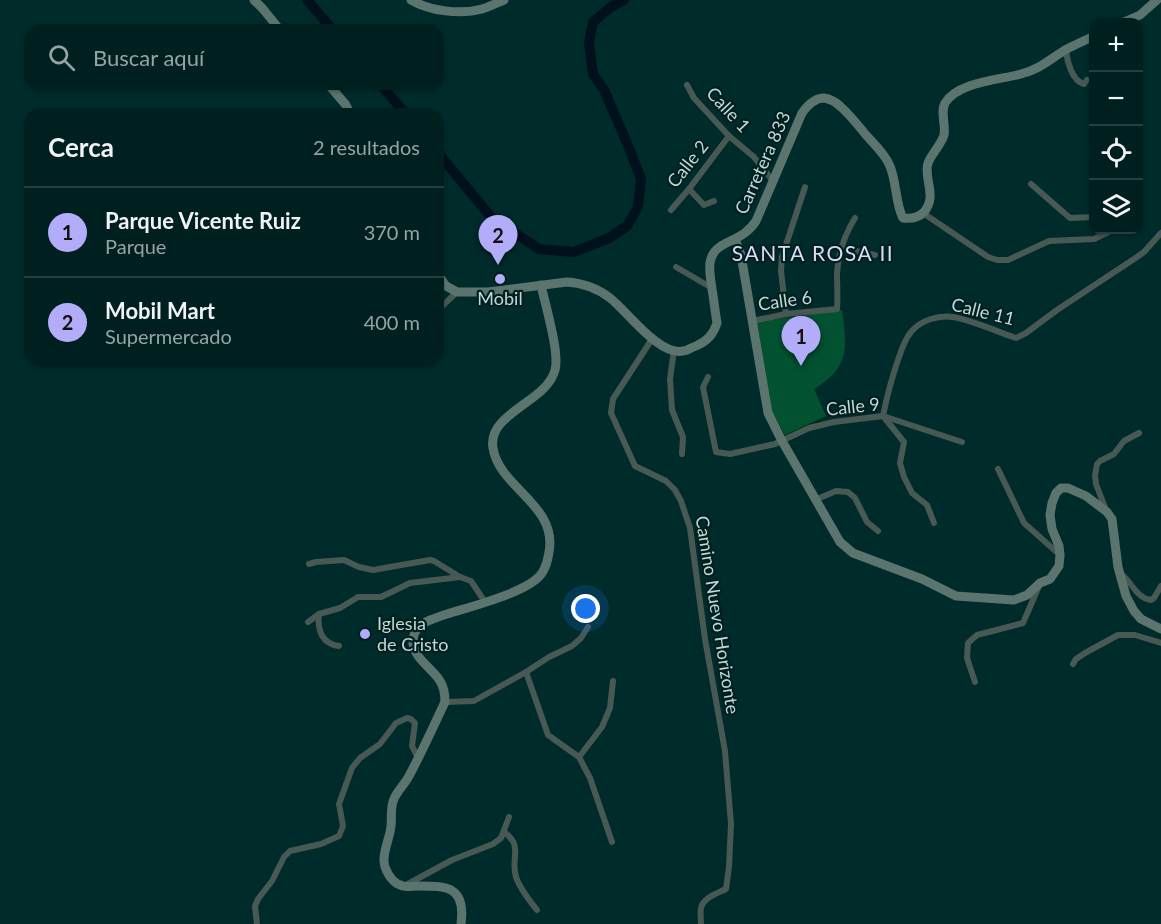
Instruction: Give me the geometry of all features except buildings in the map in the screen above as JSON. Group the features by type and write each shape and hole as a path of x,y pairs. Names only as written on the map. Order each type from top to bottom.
{"street":[{"path":"254,0 275,24"},
{"path":"411,0 419,5 450,11 481,9 504,0"},
{"path":"1133,18 1157,0"},
{"path":"1089,38 1038,68 979,84 950,97 943,107 942,141 928,163 930,198 923,213 988,257 997,260 1008,260 1049,241 1094,239 1105,234"},
{"path":"1066,50 1067,59 1076,80 1084,84 1087,80"},
{"name":"Calle 1","path":"687,84 694,98 729,136 754,158 772,181"},
{"path":"333,90 347,108"},
{"name":"Carretera 833","path":"674,350 682,352 706,342 714,331 717,323 709,271 711,256 719,247 752,228 802,113 818,99 825,98 839,105 882,153 889,164 903,218 915,218 923,213"},
{"name":"Calle 2","path":"671,210 729,136"},
{"path":"1031,184 1070,218 1089,217"},
{"path":"786,314 781,271 782,257 805,187"},
{"path":"689,189 705,205 714,201"},
{"name":"Calle 6","path":"752,321 786,314 837,309 837,273 849,229 855,218"},
{"name":"Calle 11","path":"883,416 890,384 904,342 920,324 937,317 951,317 974,322 1016,338 1144,252 1161,233"},
{"path":"735,239 741,255 768,413 840,542 853,553 922,579 956,596 1014,600 1027,596 1040,583 1050,579 1059,566 1059,546 1052,529 1050,515 1056,493 1061,488 1068,488 1086,496 1107,512"},
{"path":"843,248 875,255"},
{"path":"676,267 712,288"},
{"path":"444,283 457,292 488,292 580,282 610,298 652,339 674,350 670,379 672,410 683,437 682,454"},
{"path":"545,305 549,292 558,283"},
{"path":"461,924 461,904 457,894 450,888 441,886 403,886 397,883 386,869 385,852 391,828 393,801 408,778 446,702 439,679 413,646 415,632 432,619 519,590 534,582 542,573 549,554 549,531 542,515 500,467 493,447 494,433 501,422 540,393 550,382 555,370 556,354 541,285"},
{"path":"525,287 545,305"},
{"path":"444,304 457,292"},
{"name":"Camino Nuevo Horizonte","path":"652,339 613,399 611,413 635,466 666,481 675,490 690,528 705,639 724,752 731,824 726,889 705,900 702,904 701,924"},
{"name":"Calle 9","path":"708,377 703,387 716,452 730,454 775,444 802,431 826,424 883,416 962,442"},
{"path":"883,416 904,442 900,463 904,477 912,493 927,506 933,523"},
{"path":"1139,432 1124,441 1114,454 1097,464 1095,484 1112,519 1120,574 1126,596 1141,619 1161,630"},
{"path":"998,469 1024,523 1060,555"},
{"path":"815,500 836,491 848,492 855,498 867,522 878,531"},
{"path":"309,564 344,560 373,570 430,560 471,581 485,602"},
{"path":"1120,574 1138,594 1146,599 1154,598 1161,586"},
{"path":"308,622 319,614 340,608 358,597 381,597 410,583 460,577"},
{"path":"975,682 967,658 968,643 977,635 1023,623 1040,583"},
{"path":"319,614 318,624 323,639 339,646"},
{"path":"446,702 474,701 572,646 588,627"},
{"path":"1073,664 1085,653 1118,635 1135,635 1161,643"},
{"path":"526,672 548,735 579,757 590,778 612,842"},
{"path":"579,757 602,727 610,708 613,681"},
{"path":"257,924 255,906 272,881 284,857 290,851 321,844 339,836 343,826 339,804 352,768 360,758 380,744 396,723 407,718 415,723 412,746 418,758"},
{"path":"403,886 452,860 492,844 501,838 509,817"},
{"path":"504,832 511,837 516,851 514,868 516,878 537,910"}],"green space":[{"path":"842,310 845,346 840,364 826,381 814,389 826,416 785,435 770,405 757,322"}],"waterway":[{"path":"307,0 328,24"},
{"path":"444,160 492,218 539,249 574,252 609,238 627,226 638,207 641,179 604,90 593,74 589,43 593,22 611,7 624,0"},
{"path":"385,90 401,108"}],"place":[{"name":"Mobil Mart","path":"498,265"},
{"name":"Mobil","path":"500,279"},
{"name":"Parque Vicente Ruiz","path":"801,366"},
{"name":"Iglesia de Cristo","path":"365,634"}],"district":[{"name":"SANTA ROSA II","path":"813,254"}]}
